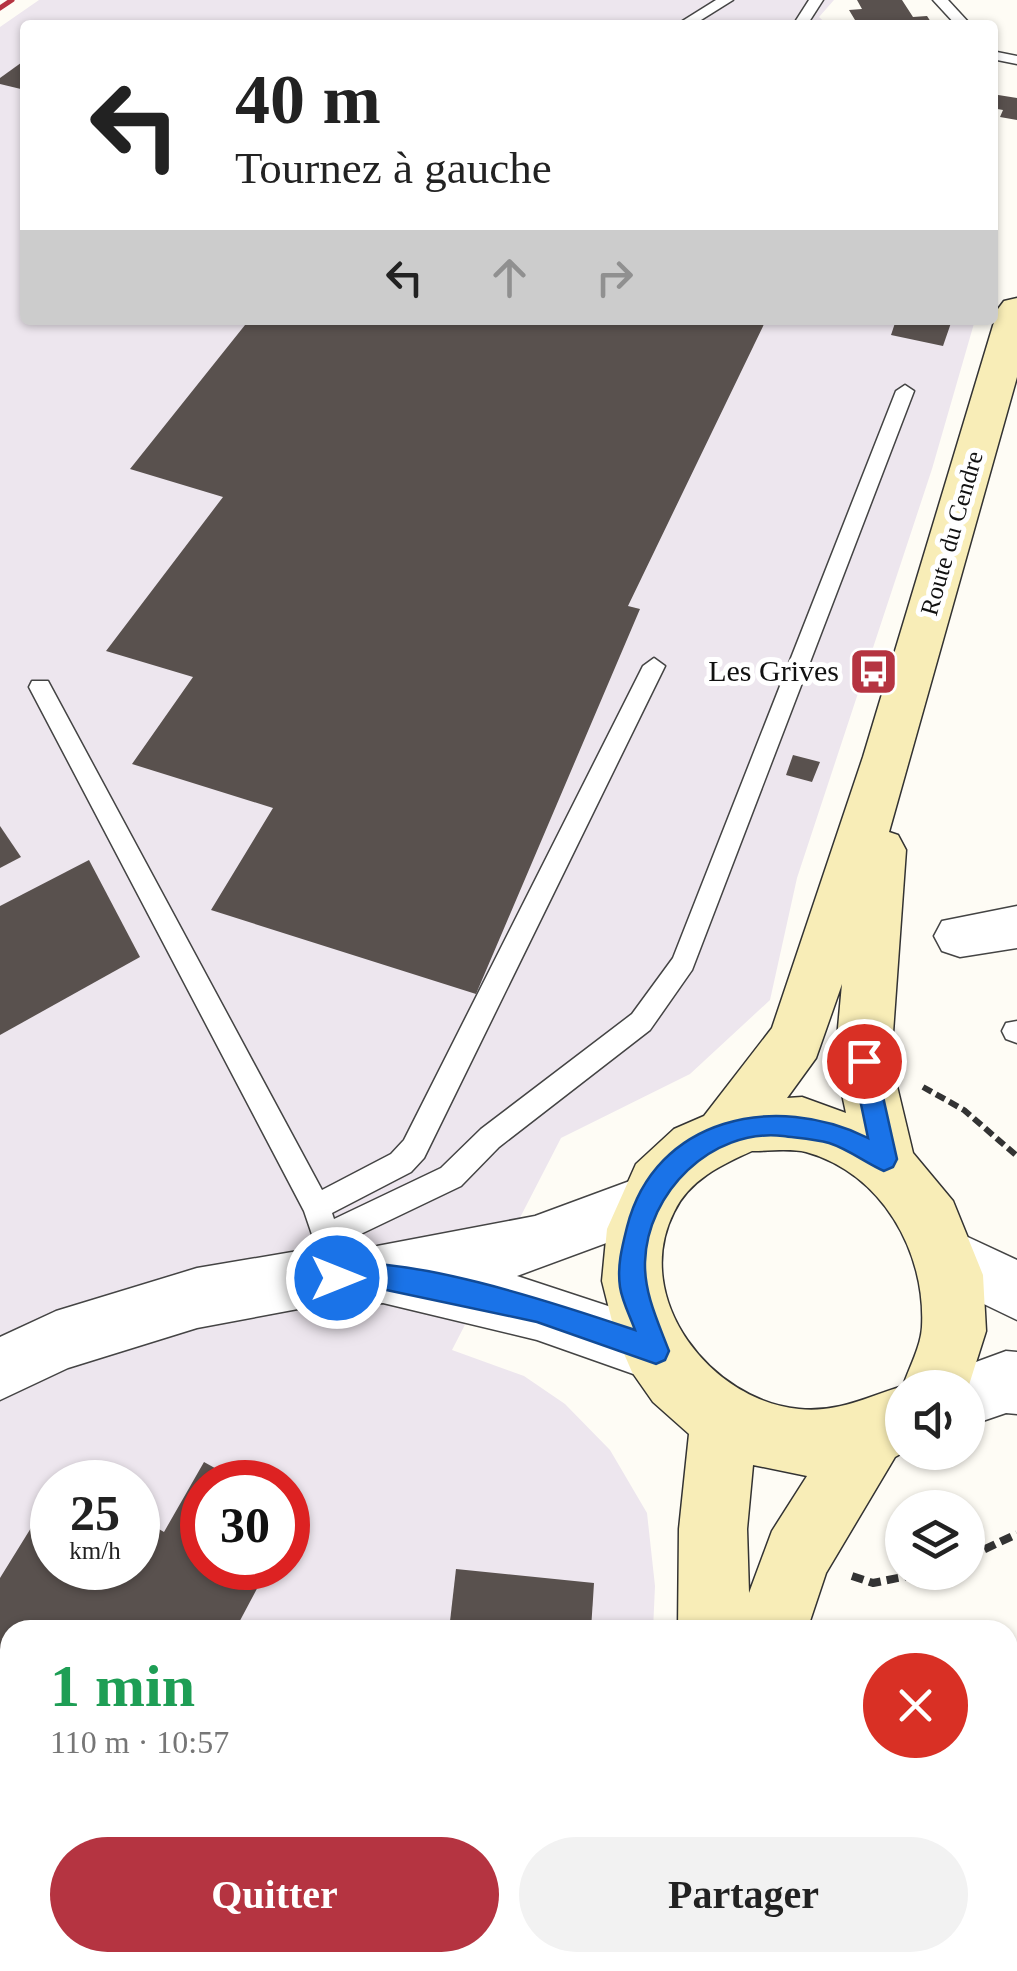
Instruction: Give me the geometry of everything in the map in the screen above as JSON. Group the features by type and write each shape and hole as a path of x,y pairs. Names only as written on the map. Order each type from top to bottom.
{"main road":[{"name":"Route du Cendre","path":"726,1132 796,1040 888,757 1017,309"},
{"name":"Route du Cendre","path":"884,1159 864,1061 888,757"},
{"path":"885,1428 841,1444 781,1442 724,1419 685,1388 656,1351 634,1290 632,1259 646,1202 680,1159 726,1132 778,1124 806,1126 860,1144 884,1159 929,1204 957,1261 962,1318 957,1346 944,1370"},
{"path":"714,1620 713,1529 724,1419"},
{"path":"774,1620 797,1556 885,1429"}],"street":[{"path":"960,936 1017,927"},
{"path":"0,1368 56,1342 198,1298 298,1280 347,1263 535,1244 646,1202"},
{"path":"957,1261 1017,1291"},
{"path":"347,1263 537,1310 656,1351"},
{"path":"985,1389 1006,1382 1017,1384"}],"lane":[{"path":"692,20 726,0"},
{"path":"940,0 959,20"},
{"path":"40,687 347,1263 450,1178 490,1138 641,1022 662,997 683,963 905,392"},
{"path":"316,1207 401,1163 414,1149 654,666"}],"path":[{"path":"985,1549 1017,1534"}],"shaded area":[{"path":"39,0 834,0 819,17 822,20 20,20 20,325 974,325 932,469 797,878 770,1000 690,1074 561,1138 452,1350 524,1376 565,1404 610,1450 647,1513 655,1586 653,1620 0,1620 0,27"}],"building":[{"path":"857,0 902,0 913,17 927,16 930,20 855,20 849,10 862,9"},
{"path":"20,64 20,89 0,84 0,78"},
{"path":"998,95 1017,98 1017,120 1000,117 1003,110 998,109"},
{"path":"245,325 764,325 628,606 640,609 476,994 211,910 273,808 132,764 193,677 106,651 223,497 130,469"},
{"path":"894,325 950,325 943,346 891,335"},
{"path":"793,755 820,762 812,782 786,775"},
{"path":"0,826 21,857 0,868"},
{"path":"89,860 140,957 0,1035 0,906"},
{"path":"180,1504 180,1590 256,1590 240,1620 0,1620 0,1578 30,1530 30,1590 160,1590 160,1530 164,1532"},
{"path":"456,1569 594,1583 592,1620 450,1620"}],"railway":[{"path":"0,8 12,0"}],"place":[{"name":"Les Grives","path":"874,671"}],"route":[{"path":"337,1278 377,1275 537,1310 656,1351 634,1290 632,1259 636,1229 646,1202 661,1179 701,1144 752,1126 806,1126 860,1144 884,1159 864,1061"}]}
